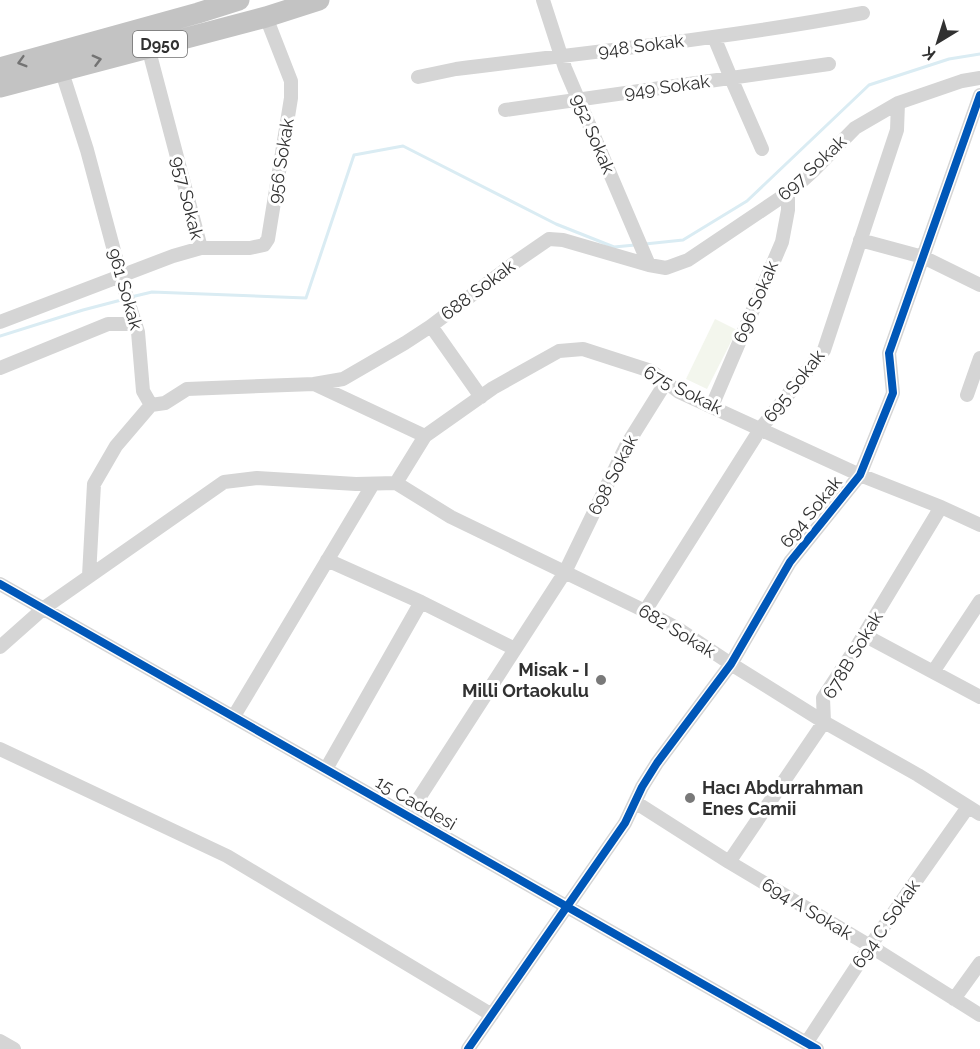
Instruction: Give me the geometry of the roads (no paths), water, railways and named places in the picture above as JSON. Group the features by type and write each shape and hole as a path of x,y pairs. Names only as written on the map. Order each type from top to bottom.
{"highway":[{"name":"D950","path":"0,68 197,7 239,0"},
{"name":"D950","path":"0,87 320,0"}],"street":[{"name":"952 Sokak","path":"543,0 565,68 649,265"},
{"name":"948 Sokak","path":"418,77 456,69 802,25 864,13"},
{"name":"956 Sokak","path":"201,248 250,248 264,245 268,239 291,98 291,81 266,16"},
{"path":"714,37 762,149"},
{"name":"957 Sokak","path":"0,322 122,282 173,256 201,248 148,47"},
{"name":"949 Sokak","path":"505,110 829,64"},
{"name":"961 Sokak","path":"61,69 87,150 122,282 138,332 143,391 151,405"},
{"name":"697 Sokak","path":"649,265 666,268 688,260 788,194 855,128 898,103 962,81 980,78"},
{"name":"694 Sokak","path":"468,1049 625,823 642,787 657,763 731,664 790,562 860,475 893,393 889,353 980,95"},
{"name":"695 Sokak","path":"645,610 761,428 824,350 897,130 898,103"},
{"name":"696 Sokak","path":"712,406 782,242 788,210 788,194"},
{"name":"688 Sokak","path":"314,384 343,379 405,343 549,239 563,240 649,265"},
{"path":"860,240 923,257 980,285"},
{"path":"0,368 108,324 135,321"},
{"path":"431,326 481,397"},
{"name":"675 Sokak","path":"425,436 493,388 559,351 583,349 651,371 679,392 860,475 980,525"},
{"path":"967,395 980,358"},
{"name":"698 Sokak","path":"408,815 565,572 626,446 666,382"},
{"path":"0,647 44,608 224,482 257,478 396,483 425,436 314,384 187,389 165,404 151,405 116,446 94,484 89,576"},
{"name":"682 Sokak","path":"396,483 451,517 645,610 681,630 824,722 918,775 974,810"},
{"path":"234,716 374,484"},
{"name":"678B Sokak","path":"729,862 824,722 823,698 864,635 940,507"},
{"path":"327,560 421,602 515,649"},
{"name":"15 Caddesi","path":"0,584 812,1046"},
{"path":"933,672 980,601"},
{"path":"326,768 421,602"},
{"path":"864,635 980,697"},
{"path":"0,749 227,856 492,1015"},
{"name":"694 A Sokak","path":"635,802 980,1015"},
{"name":"694 C Sokak","path":"812,1046 870,946 974,810"},
{"path":"954,999 980,963"},
{"path":"0,1041 14,1049"}],"waterway":[{"path":"645,244 683,240 747,201 869,85 949,59 980,54"},
{"path":"131,297 152,292 306,298 354,155 403,146 556,224 614,247 635,245"},
{"path":"0,336 125,299"}],"place":[{"name":"Misak - I Milli Ortaokulu","path":"601,680"},
{"name":"Hacı Abdurrahman Enes Camii","path":"690,798"}]}
